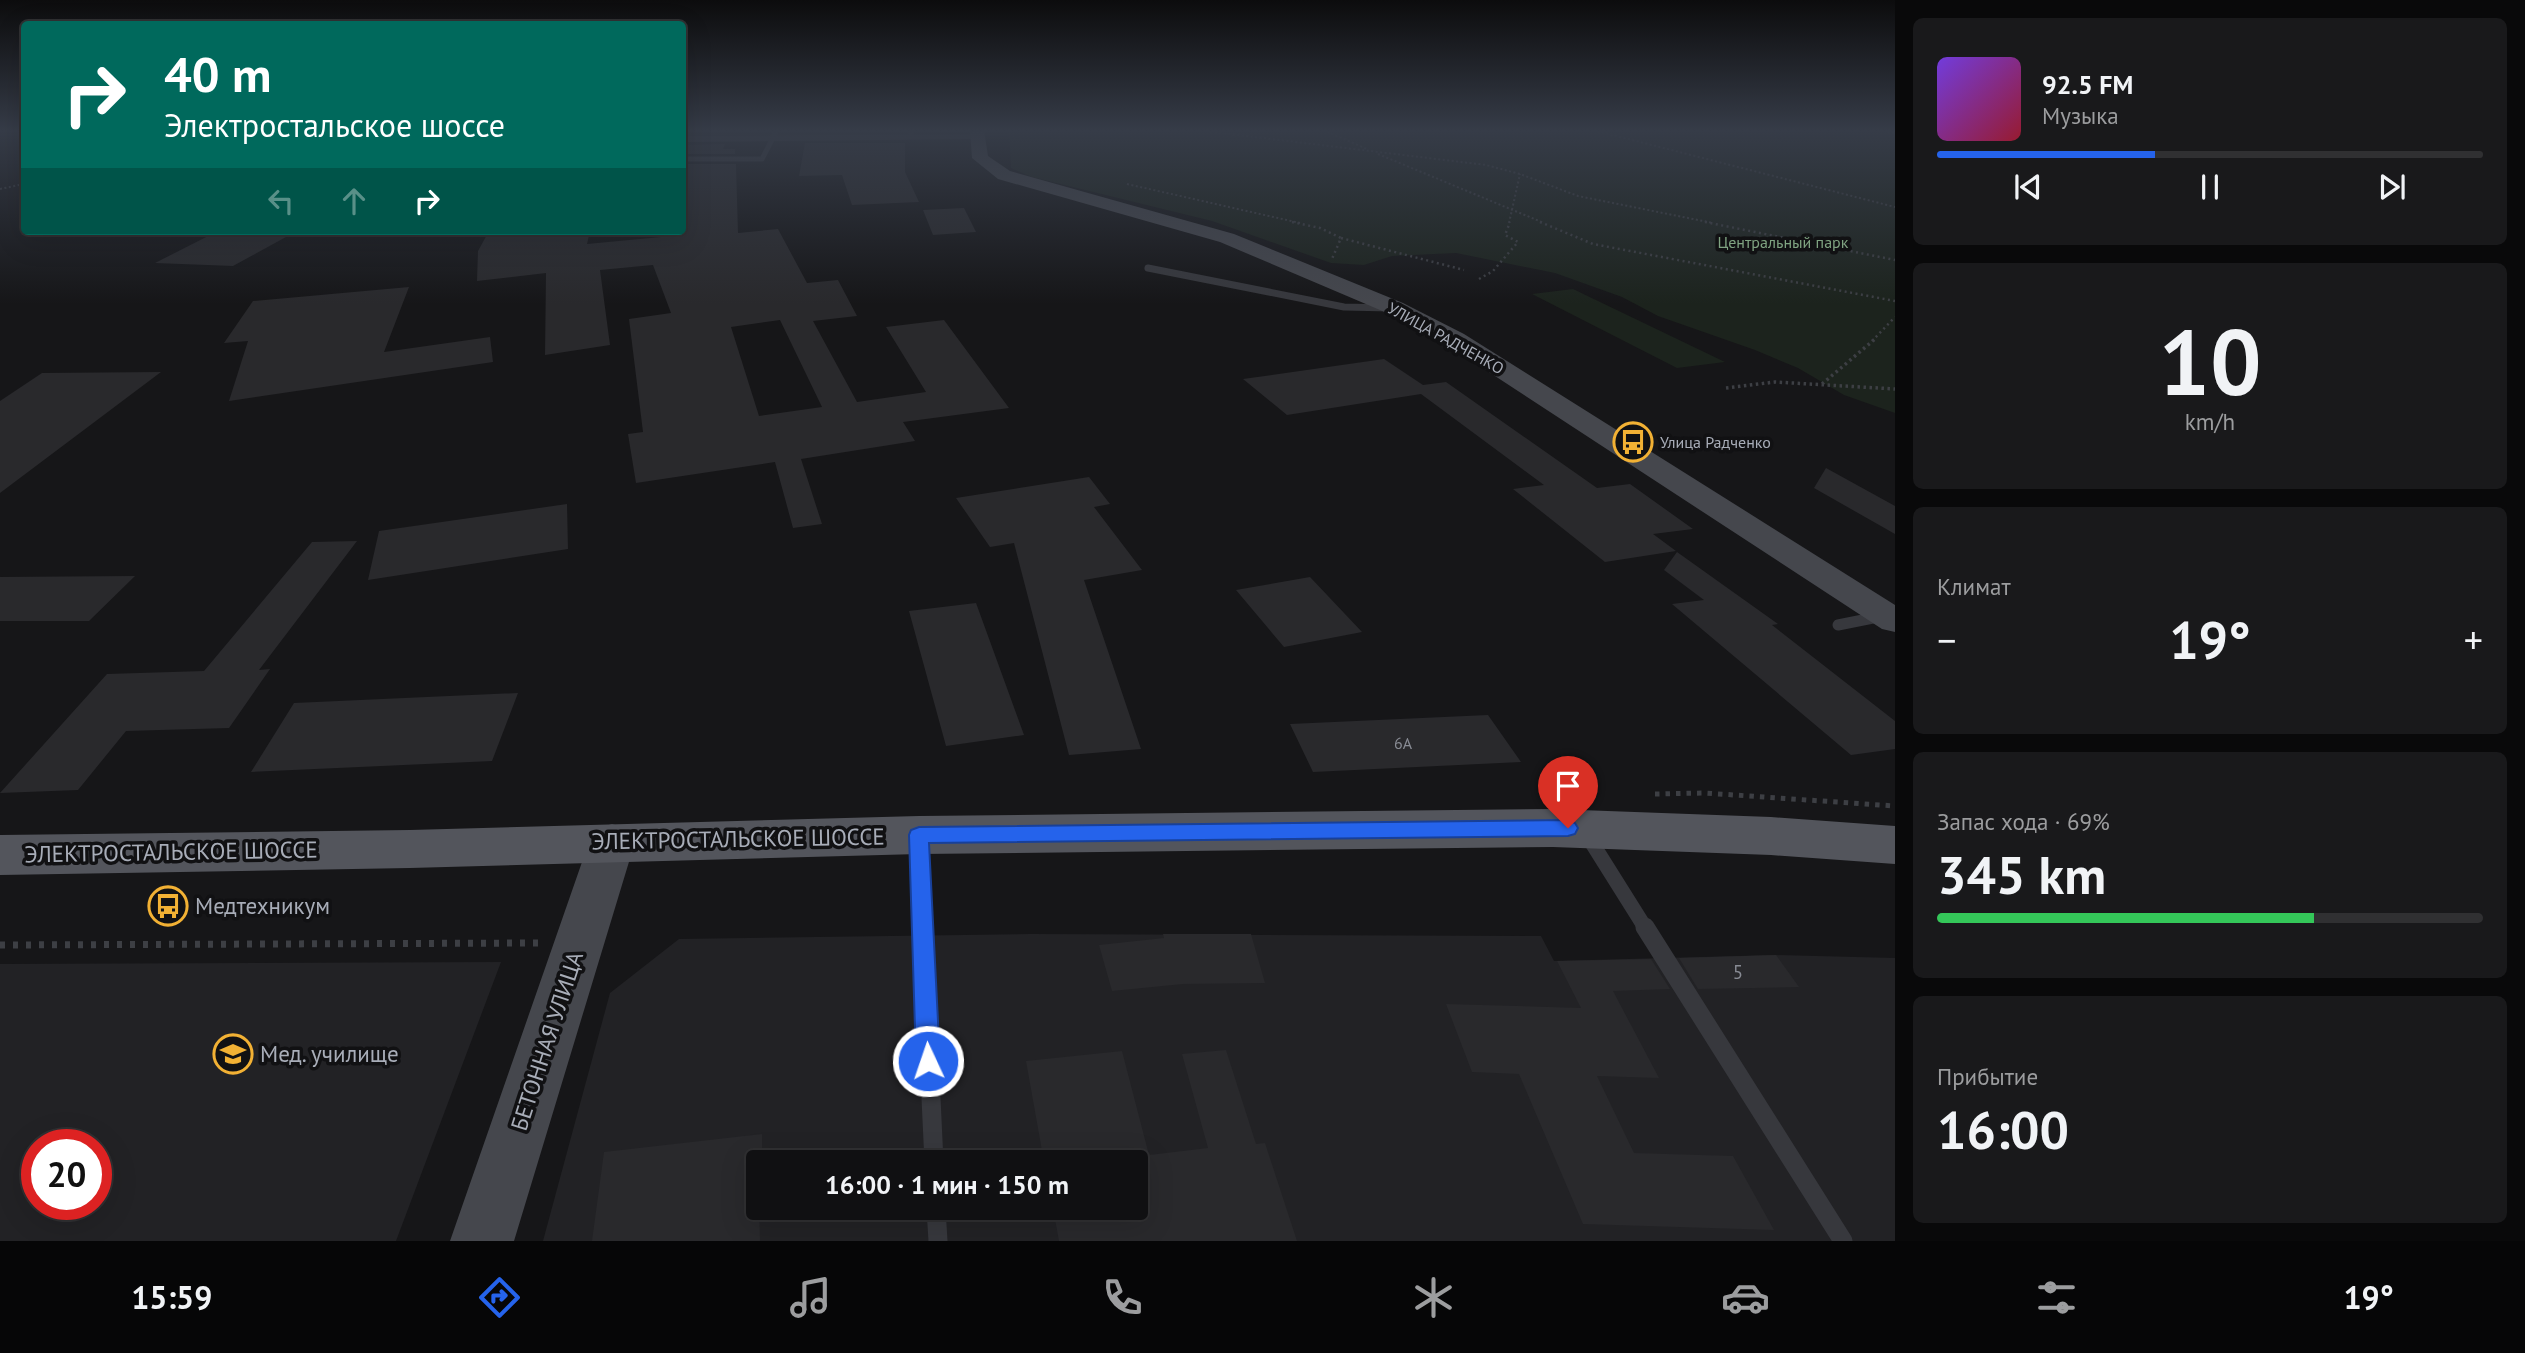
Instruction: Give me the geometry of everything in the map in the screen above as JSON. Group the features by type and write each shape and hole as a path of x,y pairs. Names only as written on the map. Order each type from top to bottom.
{"main road":[{"name":"ЭЛЕКТРОСТАЛЬСКОЕ ШОССЕ","path":"0,855 410,849 919,835 1583,829 1771,836 1895,845"}],"street":[{"name":"УЛИЦА РАДЧЕНКО","path":"1050,188 1227,238 1395,308 1455,339 1516,376 1891,618"},
{"name":"БЕТОННАЯ УЛИЦА","path":"482,1241 612,842"}],"lane":[{"path":"1148,268 1185,273 1344,307 1395,308"},
{"path":"1838,625 1891,618"},
{"path":"1583,829 1843,1241"},
{"path":"919,835 921,935 933,1150"},
{"path":"937,1220 938,1241"}],"path":[{"path":"1461,188 1593,244 1895,301"},
{"path":"1479,279 1493,271 1518,242 1505,235 1511,221 1516,188"},
{"path":"1556,188 1577,196 1895,260"},
{"path":"1820,188 1895,207"},
{"path":"1340,238 1464,270"},
{"path":"1822,384 1882,333 1895,317"},
{"path":"1726,388 1774,382 1895,388"},
{"path":"0,945 544,943 540,956"}],"shaded area":[{"path":"1030,934 1541,936 1554,961 1775,955 1895,958 1895,1241 543,1241 610,993 679,939"},
{"name":"Мед. училище","path":"501,962 396,1241 0,1241 0,964"}],"green space":[{"name":"Центральный парк","path":"1077,188 1895,188 1895,413 1844,395 1798,368 1755,350 1658,316 1622,297 1555,273 1456,253 1392,256 1364,265 1331,263 1212,221"},
{"path":"1573,289 1725,362 1677,368 1532,294"}],"building":[{"path":"686,188 737,188 738,233 778,229 807,283 838,280 857,316 813,321 857,402 926,392 886,327 944,320 1009,408 903,422 915,441 801,459 822,524 793,528 775,462 636,483 628,434 643,432 629,319 671,313 653,265 600,270 610,345 545,355 546,273 477,281 478,251 487,235 589,235 587,244 686,235","holes":["780,320 822,407 759,416 731,327"]},
{"path":"846,188 912,188 919,202 852,205"},
{"path":"964,208 976,232 933,235 923,210"},
{"path":"210,235 290,235 233,266 155,263"},
{"path":"409,287 384,352 490,337 493,362 229,401 248,341 224,343 253,301"},
{"path":"1384,359 1423,385 1446,382 1597,488 1630,484 1693,529 1653,534 1676,551 1605,562 1513,489 1544,485 1421,394 1287,415 1243,379"},
{"path":"161,372 0,493 0,401 42,373"},
{"path":"1826,468 1895,506 1895,534 1814,488"},
{"path":"1089,477 1110,504 1094,507 1142,570 1084,580 1141,749 1069,755 1014,543 990,547 956,498"},
{"path":"567,504 568,549 368,580 379,531"},
{"path":"357,541 259,670 270,669 229,728 126,731 78,790 0,793 107,674 204,671 312,542"},
{"path":"1677,552 1778,624 1772,625 1895,721 1895,749 1851,755 1672,604 1704,600 1664,570"},
{"path":"135,576 89,621 0,621 0,577"},
{"path":"1310,577 1362,632 1284,647 1236,590"},
{"path":"976,603 1024,735 946,746 909,611"},
{"path":"518,693 492,761 251,772 294,703"},
{"path":"1488,715 1521,762 1313,772 1290,724"},
{"path":"1163,934 1251,934 1265,983 1183,984 1112,991 1099,945 1164,938"},
{"path":"1776,955 1799,987 1698,989 1679,958"},
{"path":"1651,959 1670,989 1613,991 1659,1078 1597,1076 1634,1153 1733,1156 1774,1230 1583,1224 1519,1074 1472,1072 1446,1004 1581,1008 1557,961"},
{"path":"1226,1050 1256,1144 1265,1143 1297,1241 1059,1241 1055,1220 1148,1220 1148,1151 1149,1155 1208,1148 1182,1054"},
{"path":"1122,1051 1148,1150 1042,1150 1026,1061"},
{"path":"762,1134 762,1150 746,1150 746,1220 759,1220 760,1241 592,1241 604,1152"}],"place":[{"name":"Улица Радченко","path":"1633,442"},
{"name":"Медтехникум","path":"168,906"},
{"name":"Мед. училище","path":"233,1054"}],"route":[{"path":"928,1061 919,835 1568,828"}]}
